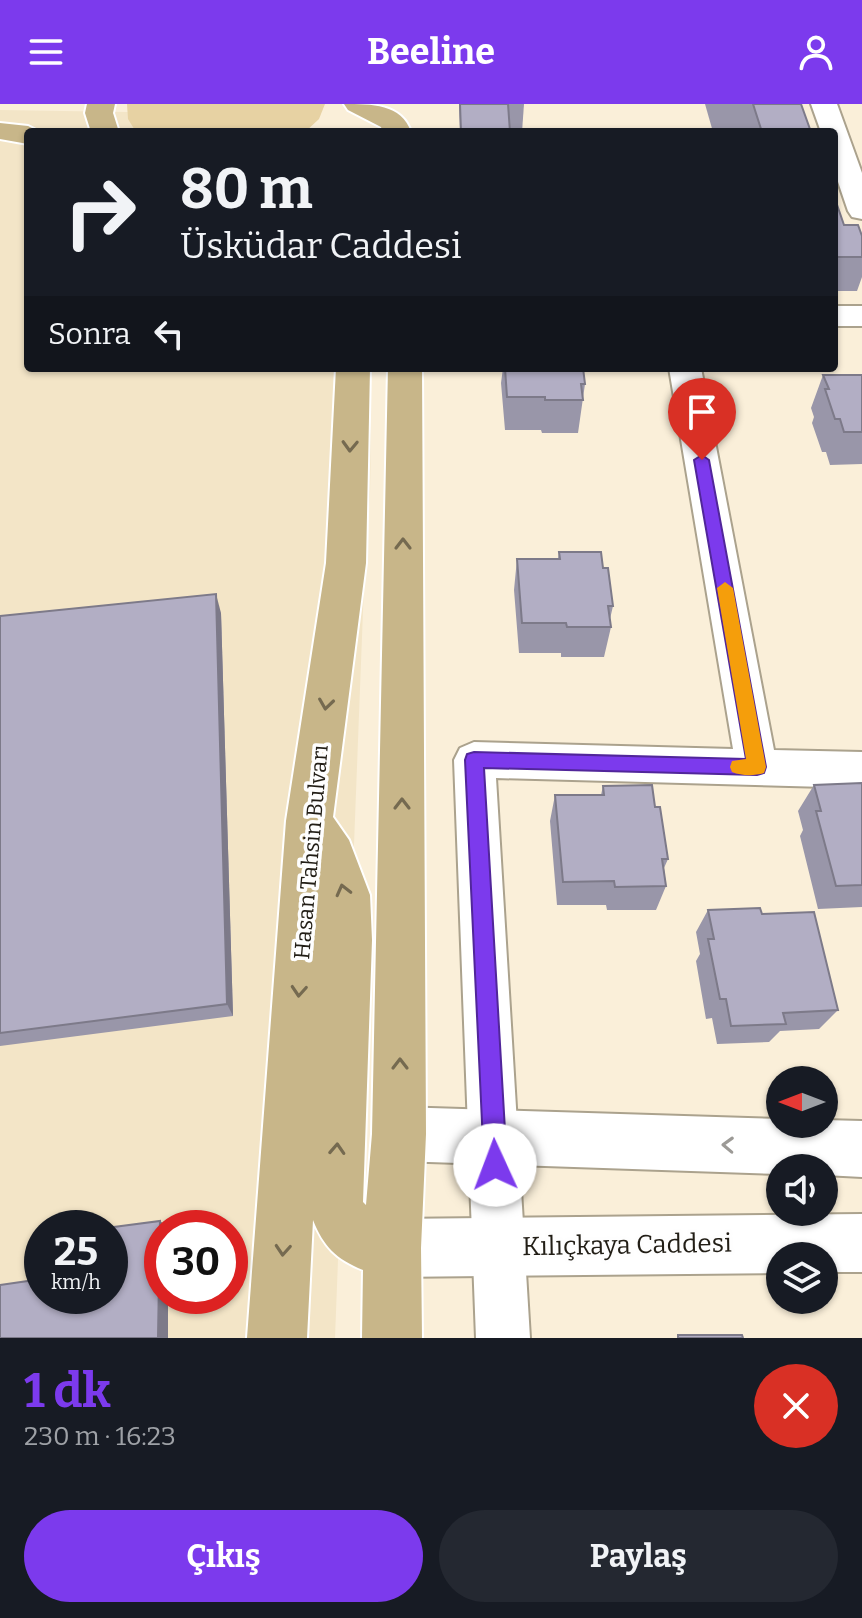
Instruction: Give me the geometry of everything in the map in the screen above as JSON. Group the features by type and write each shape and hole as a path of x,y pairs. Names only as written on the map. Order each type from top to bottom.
{"main road":[{"path":"101,104 99,113 104,128"},
{"path":"351,110 394,122 396,128"},
{"path":"0,131 24,134"},
{"name":"Hasan Tahsin Bulvarı","path":"277,1338 309,821 346,563 353,372"},
{"path":"392,1338 392,1248 399,1134 405,372"},
{"path":"309,821 332,855 346,895 347,940 335,1203 340,1219 362,1242 392,1248"}],"street":[{"path":"824,104 833,128"},
{"path":"838,143 862,211"},
{"path":"838,316 862,316"},
{"path":"686,372 757,767"},
{"path":"503,1338 474,760 862,770"},
{"path":"399,1134 862,1149"},
{"name":"Kılıçkaya Caddesi","path":"392,1248 862,1243"}],"shaded area":[{"path":"127,104 325,104 319,119 309,128 134,128 128,119"},
{"path":"0,110 127,112 243,128 24,128 24,372 366,372 371,434 335,1338 0,1338"}],"building":[{"path":"460,104 508,104 510,128 461,128"},
{"path":"753,104 801,104 810,128 761,128"},
{"path":"838,208 844,225 858,225 862,236 862,257 838,257"},
{"path":"505,372 584,372 583,400 507,397"},
{"path":"823,375 862,375 862,432 844,432 840,419 835,419"},
{"path":"559,552 601,552 603,568 608,568 613,606 608,606 611,627 522,623 517,559 560,559"},
{"path":"216,594 227,1004 0,1033 0,616"},
{"path":"862,783 862,885 836,886 816,811 821,811 814,785"},
{"path":"652,785 655,807 660,807 668,859 662,859 666,886 615,887 614,881 563,882 555,795 604,795 603,786"},
{"path":"760,908 762,914 814,912 838,1010 783,1013 786,1024 731,1026 726,999 720,999 708,939 714,939 708,910"},
{"path":"144,1223 144,1314 158,1314 158,1338 0,1338 0,1285 24,1282 24,1314 128,1314 128,1225"},
{"path":"678,1335 742,1335 743,1338 678,1338"}],"slow traffic":[{"path":"725,588 757,767 739,767"}],"route":[{"path":"495,1165 474,760 757,767 702,460"}]}
